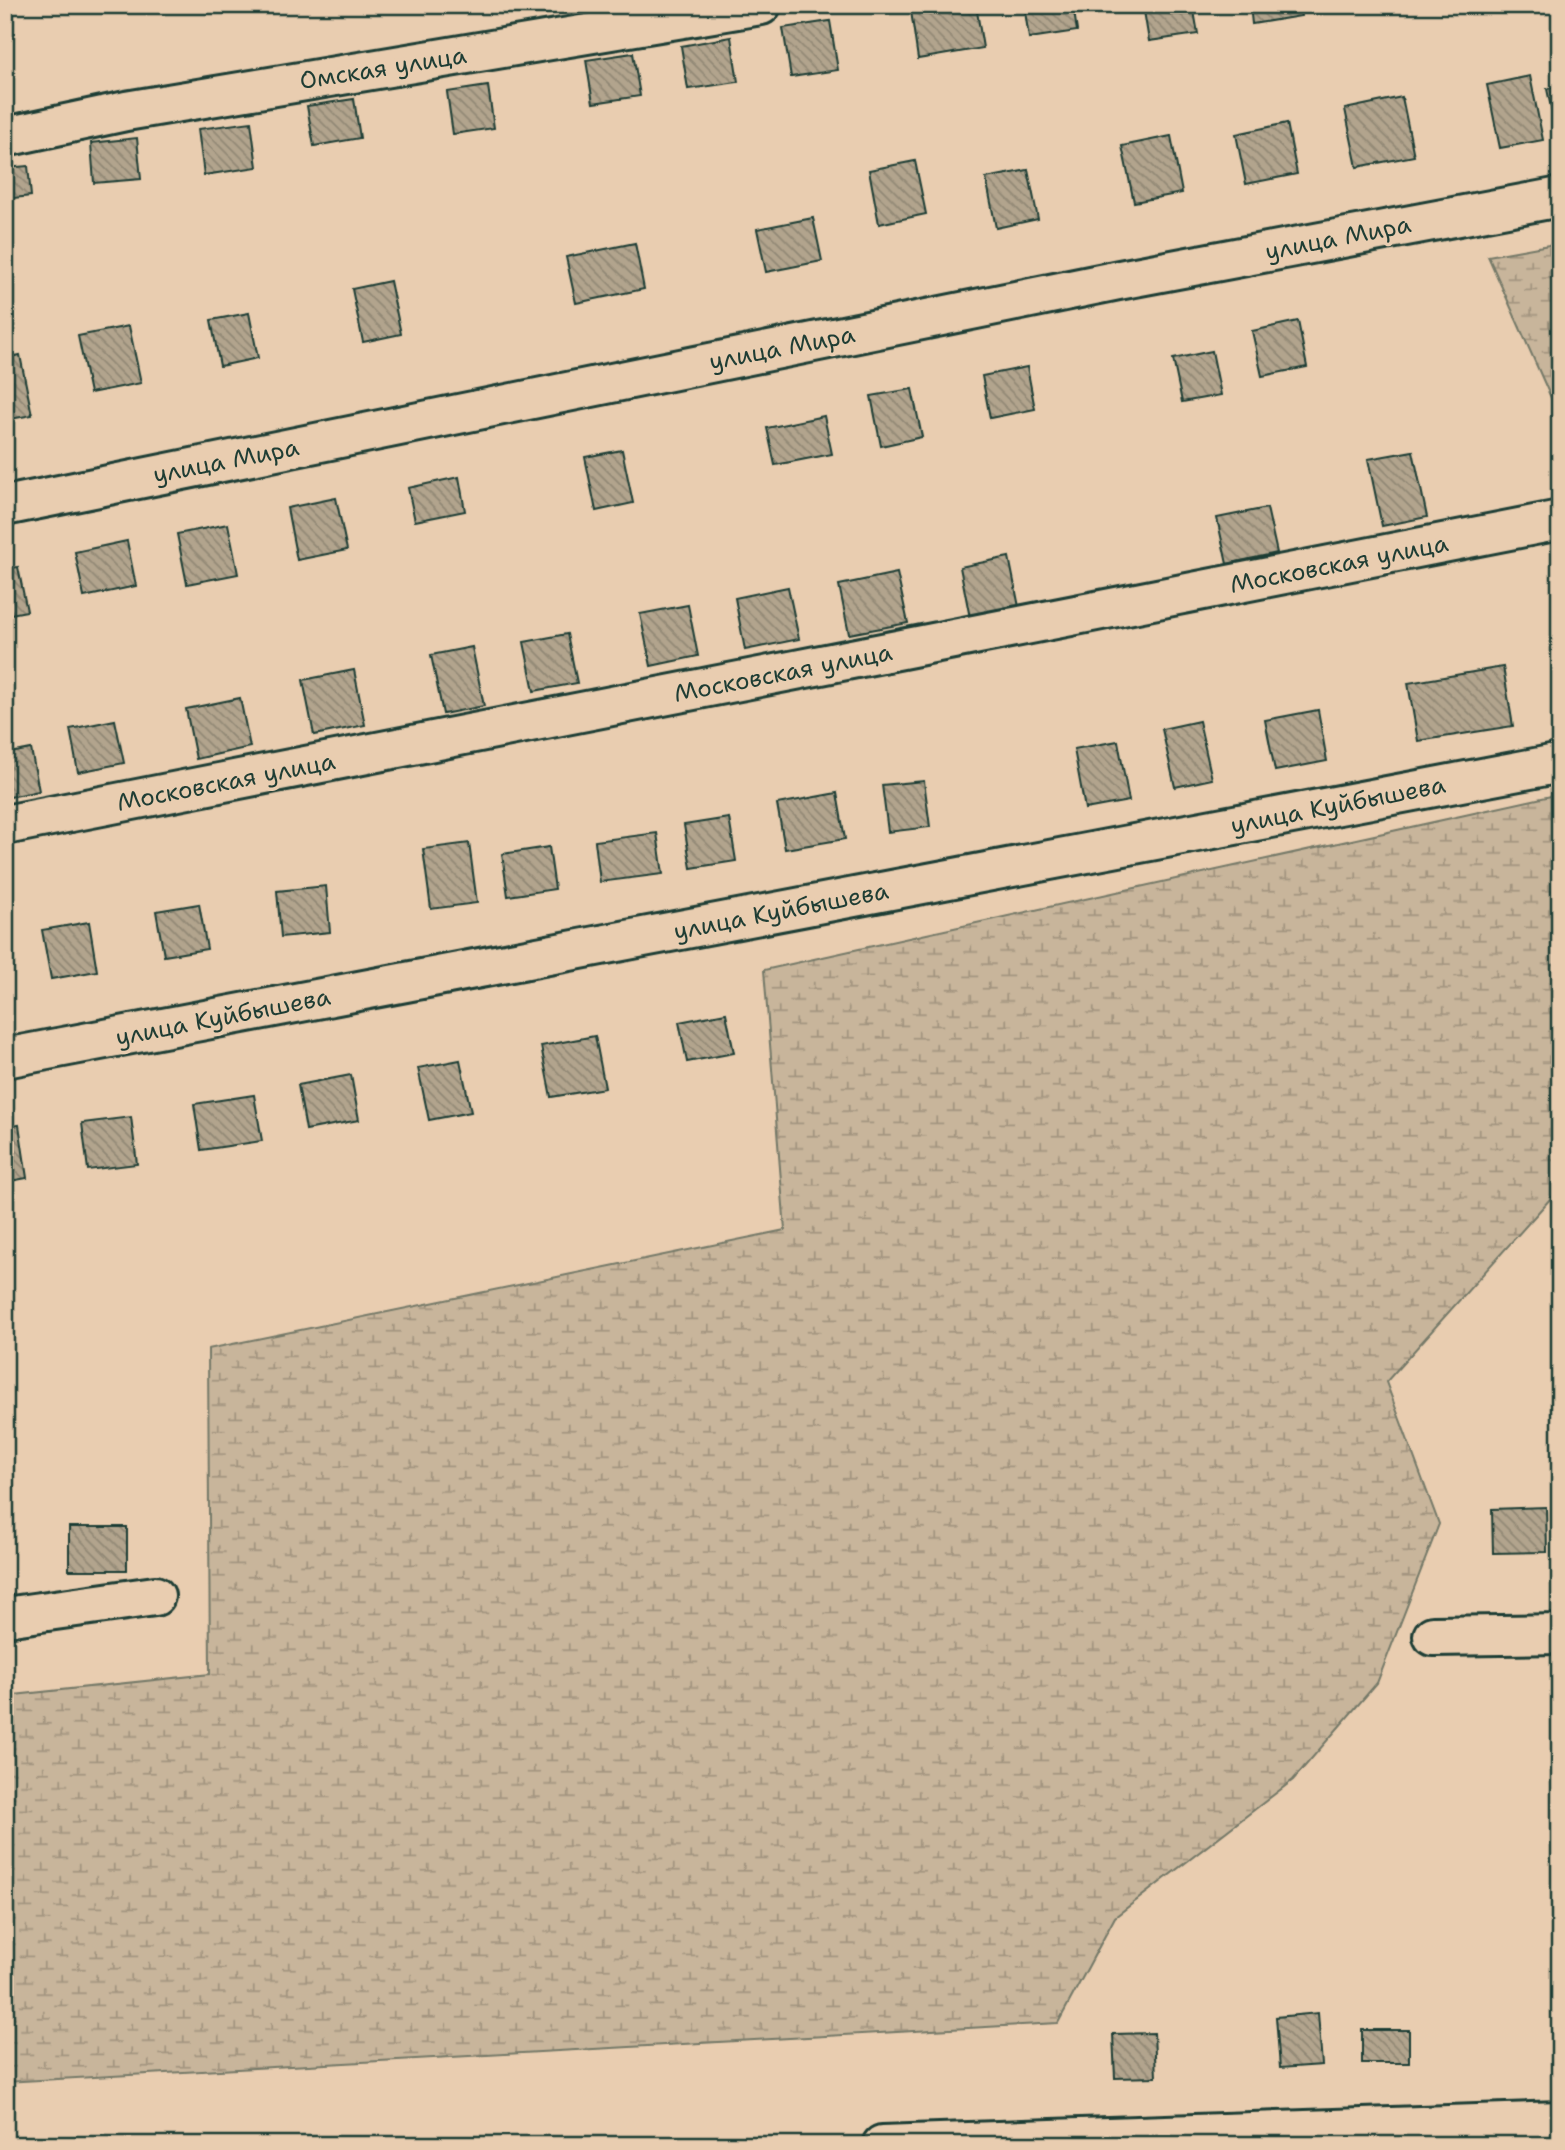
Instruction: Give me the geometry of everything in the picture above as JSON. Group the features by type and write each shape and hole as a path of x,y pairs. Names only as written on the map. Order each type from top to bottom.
{"street":[{"name":"Омская улица","path":"5,137 126,111 761,5"},
{"name":"улица Мира","path":"5,506 1105,282 1560,197"},
{"name":"Московская улица","path":"5,825 1560,520"},
{"name":"улица Куйбышева","path":"5,1059 1556,764"},
{"path":"5,1616 155,1596"},
{"path":"1433,1636 1560,1634"},
{"path":"882,2145 1080,2141 1560,2121"}],"green space":[{"path":"1560,243 1560,418 1488,256"},
{"path":"1560,794 1560,1188 1386,1382 1439,1524 1377,1683 1293,1780 1115,1917 1058,2023 5,2082 5,1696 210,1674 208,1349 785,1230 764,970"}],"building":[{"path":"946,5 976,5 983,48 918,59 911,11"},
{"path":"1024,5 1073,5 1077,31 1029,38"},
{"path":"1143,5 1193,5 1198,34 1149,41"},
{"path":"1250,5 1299,5 1301,16 1252,24"},
{"path":"830,21 838,70 791,77 783,28"},
{"path":"731,37 738,82 688,89 681,46"},
{"path":"633,53 640,96 593,103 586,60"},
{"path":"1530,76 1543,140 1500,148 1487,85"},
{"path":"488,86 494,128 453,134 447,92"},
{"path":"1560,86 1560,135 1557,136 1547,89"},
{"path":"1402,97 1414,156 1357,167 1345,109"},
{"path":"354,99 360,138 314,146 307,106"},
{"path":"251,122 257,167 204,175 198,129"},
{"path":"1287,123 1297,174 1246,184 1236,134"},
{"path":"1171,136 1182,193 1134,202 1122,146"},
{"path":"137,138 141,179 94,183 91,143"},
{"path":"915,161 926,214 879,224 869,170"},
{"path":"28,166 31,196 5,199 5,168"},
{"path":"1028,170 1038,219 996,228 986,178"},
{"path":"813,218 822,261 766,272 757,229"},
{"path":"635,243 644,289 576,303 566,257"},
{"path":"390,281 401,334 363,342 352,289"},
{"path":"249,313 258,358 220,366 211,320"},
{"path":"1298,321 1307,367 1262,376 1252,331"},
{"path":"129,326 141,383 90,393 78,336"},
{"path":"1212,351 1221,395 1182,402 1173,359"},
{"path":"20,355 32,415 5,420 5,358"},
{"path":"1027,367 1035,409 990,418 982,376"},
{"path":"912,389 922,437 881,446 871,396"},
{"path":"824,416 832,454 775,465 767,428"},
{"path":"622,450 633,503 596,511 585,457"},
{"path":"1413,451 1427,517 1382,526 1368,459"},
{"path":"459,477 465,511 415,521 408,488"},
{"path":"336,498 347,550 297,560 287,508"},
{"path":"1267,508 1277,553 1227,564 1217,518"},
{"path":"228,524 238,574 187,584 177,534"},
{"path":"127,541 136,586 84,597 75,552"},
{"path":"1009,557 1019,607 970,618 960,567"},
{"path":"18,567 27,611 5,615 5,569"},
{"path":"897,573 908,623 849,634 839,585"},
{"path":"788,587 799,639 745,650 735,598"},
{"path":"688,605 698,656 651,666 640,614"},
{"path":"567,634 577,683 534,691 524,642"},
{"path":"472,647 484,706 443,714 431,655"},
{"path":"1503,667 1513,726 1418,741 1408,683"},
{"path":"354,670 365,725 314,735 303,680"},
{"path":"240,698 250,747 196,759 186,709"},
{"path":"1318,710 1327,761 1275,771 1265,720"},
{"path":"115,720 124,763 78,772 70,729"},
{"path":"1199,721 1212,779 1175,787 1162,729"},
{"path":"1118,741 1129,801 1085,809 1074,749"},
{"path":"31,749 39,791 5,798 5,754"},
{"path":"924,781 930,827 888,832 882,785"},
{"path":"837,793 845,839 785,849 777,804"},
{"path":"729,818 736,861 691,868 684,825"},
{"path":"657,833 663,874 600,882 595,841"},
{"path":"469,843 477,903 431,909 423,849"},
{"path":"549,847 555,889 508,896 502,854"},
{"path":"326,886 330,932 281,937 277,891"},
{"path":"199,904 207,949 164,956 156,911"},
{"path":"89,922 97,971 51,979 42,930"},
{"path":"726,1013 734,1053 687,1062 679,1022"},
{"path":"595,1036 605,1088 551,1097 541,1046"},
{"path":"460,1060 471,1112 429,1120 418,1068"},
{"path":"351,1075 359,1120 306,1130 298,1085"},
{"path":"254,1095 262,1141 201,1150 194,1104"},
{"path":"131,1117 137,1164 88,1170 82,1123"},
{"path":"19,1125 27,1178 5,1182 5,1127"},
{"path":"1546,1507 1547,1552 1493,1553 1492,1509"},
{"path":"69,1527 127,1527 127,1570 69,1570"},
{"path":"1318,2013 1322,2065 1280,2068 1276,2017"},
{"path":"1362,2030 1409,2030 1409,2063 1362,2063"},
{"path":"1154,2033 1156,2077 1115,2078 1113,2034"}]}
